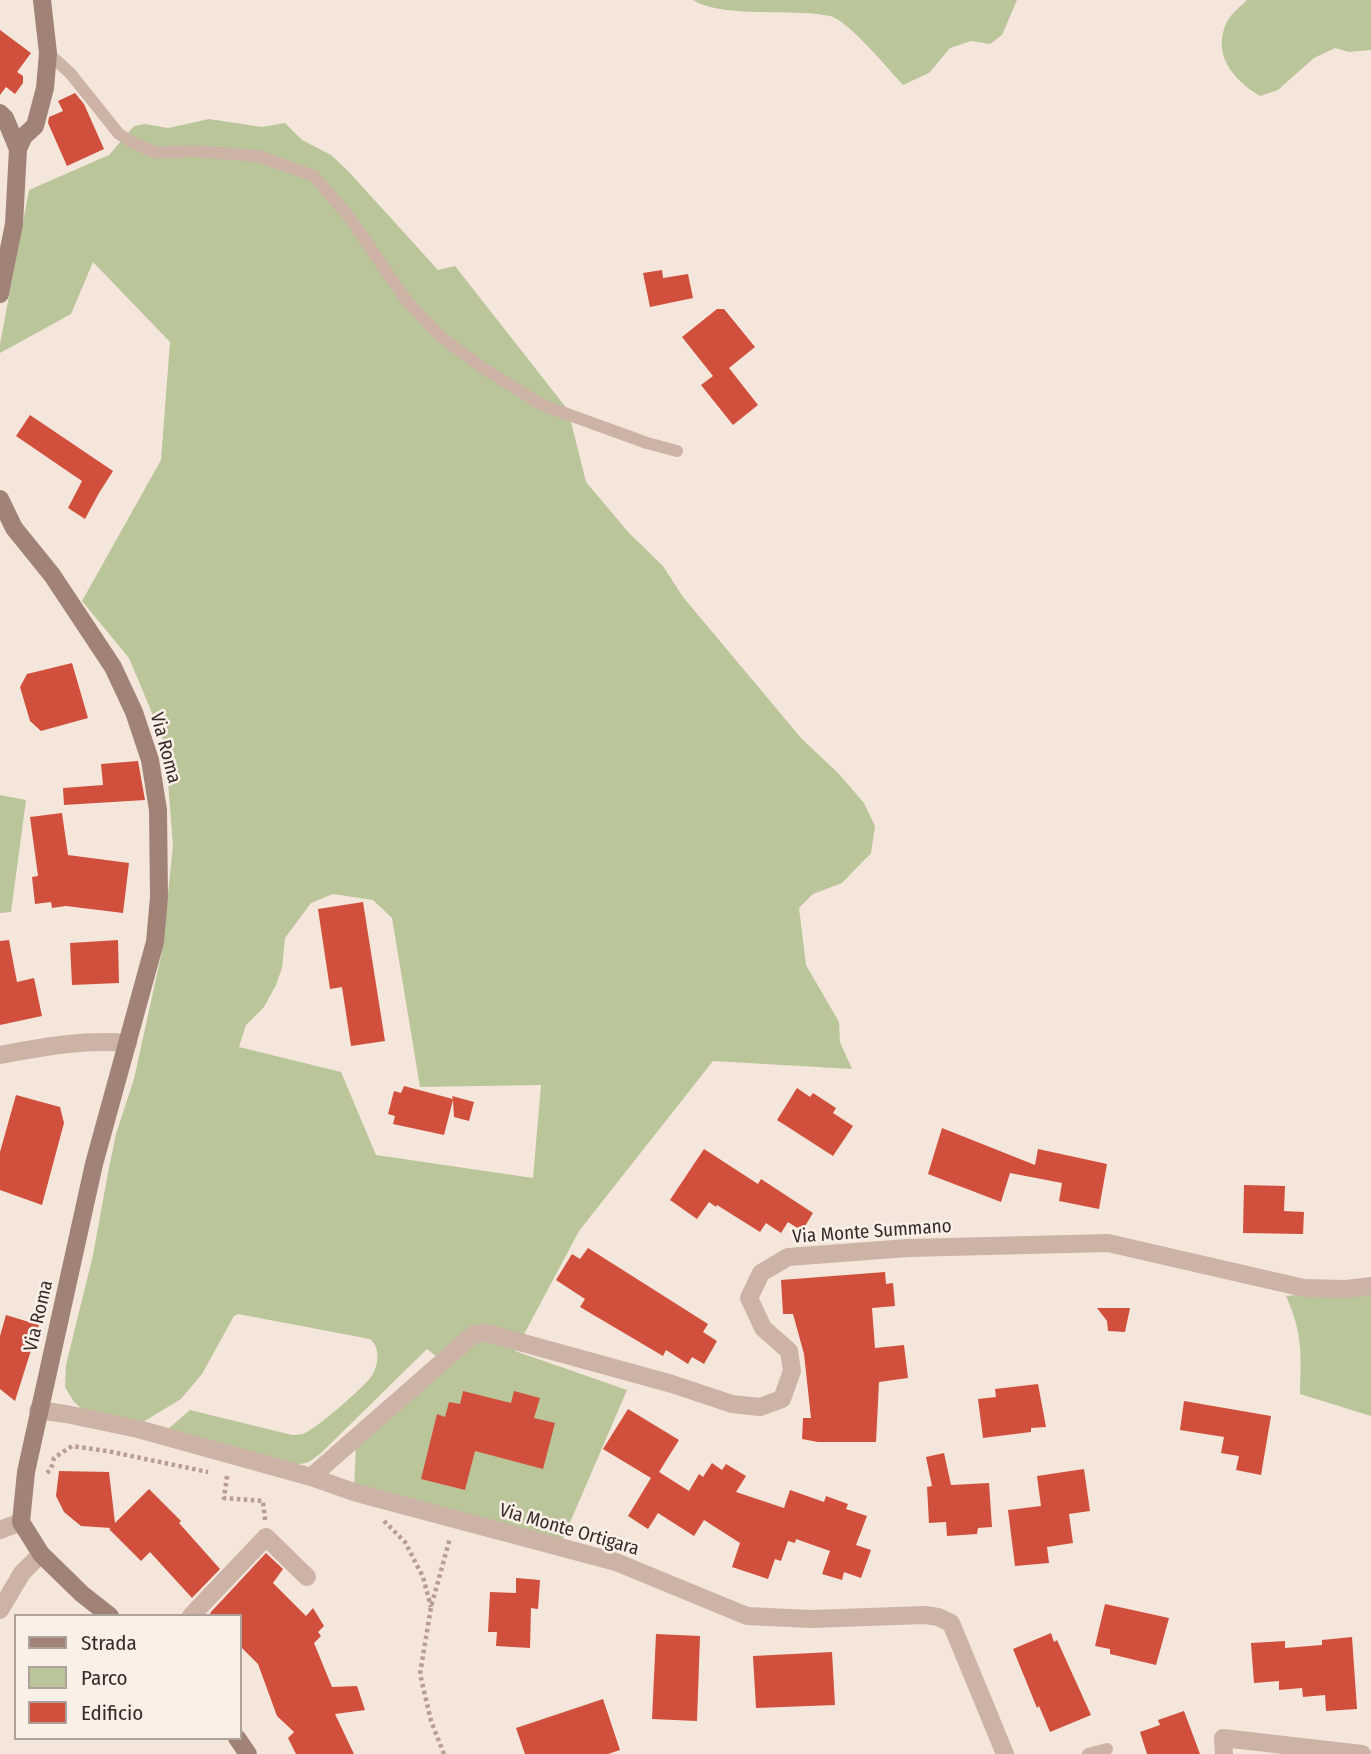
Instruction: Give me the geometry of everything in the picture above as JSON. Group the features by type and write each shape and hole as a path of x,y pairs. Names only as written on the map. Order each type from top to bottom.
{"street":[{"path":"0,294 14,224 18,149 24,136 35,126 45,88 48,53 42,0"},
{"path":"0,113 5,118 18,149"},
{"name":"Via Roma","path":"0,499 14,528 52,575 113,667 134,712 150,760 158,810 159,897 155,942 94,1164 38,1410 26,1472 21,1522"},
{"path":"0,1055 64,1043 128,1043"},
{"name":"Via Monte Summano","path":"311,1477 474,1334 487,1333 672,1384 732,1404 761,1406 782,1399 792,1371 789,1350 763,1328 749,1298 761,1273 788,1257 908,1248 1108,1243 1304,1288 1346,1289 1371,1286"},
{"name":"Via Monte Ortigara","path":"38,1410 138,1429 311,1477 357,1493 616,1562 747,1616 811,1619 925,1615 939,1617 951,1623 1005,1754"},
{"path":"0,1530 21,1522 41,1555 107,1614"},
{"path":"193,1614 265,1537 307,1577"},
{"path":"0,1610 22,1573 41,1555"},
{"path":"1224,1754 1223,1738 1362,1754"}],"lane":[{"path":"48,53 70,73 119,134 132,142 156,153 258,156 314,176 349,218 405,299 441,337 483,368 542,405 647,443 677,451"},
{"path":"1088,1754 1107,1749"}],"path":[{"path":"72,1446 107,1451"},
{"path":"227,1476 225,1497 263,1502 265,1537"},
{"path":"379,1516 405,1542 422,1577 431,1607"},
{"path":"444,1754 430,1721 420,1674 431,1607 455,1519"}],"green space":[{"path":"693,0 1017,0 1002,35 990,44 971,41 950,48 929,73 903,85 860,38 833,17 804,13 735,11 719,9"},
{"path":"1247,0 1371,0 1371,50 1349,52 1335,48 1314,58 1278,90 1260,96 1233,74 1223,54 1223,32 1228,20"},
{"path":"209,119 262,127 285,123 302,140 331,155 349,172 438,270 455,266 568,410 586,482 629,533 663,566 683,597 801,738 839,774 864,803 875,826 871,853 842,883 813,894 799,908 806,965 839,1022 840,1042 852,1069 713,1061 579,1231 515,1351 627,1390 559,1548 354,1491 356,1443 447,1365 427,1349 321,1453 309,1462 296,1465 171,1431 169,1428 190,1410 292,1435 305,1433 342,1405 373,1374 377,1355 376,1346 370,1339 238,1314 234,1316 202,1374 181,1399 143,1422 82,1409 65,1387 66,1365 93,1255 116,1134 134,1079 162,951 173,846 165,744 129,658 82,601 161,460 170,342 93,262 71,314 0,353 0,344 29,190 109,155 134,126 145,124 168,128","holes":["333,894 373,900 392,918 420,1087 541,1085 533,1178 376,1155 341,1072 239,1047 246,1025 264,1007 276,985 282,968 285,938 311,903"]},
{"path":"0,795 26,800 11,912 0,913"},
{"path":"1371,1289 1371,1416 1300,1394 1300,1344 1296,1322 1286,1296"}],"building":[{"path":"0,30 31,53 17,72 23,76 23,83 15,94 6,87 0,95"},
{"path":"75,93 84,104 104,149 67,166 48,123 49,117 63,111 58,101"},
{"path":"662,270 663,278 688,274 693,298 650,307 643,273"},
{"path":"717,309 724,309 755,347 729,368 758,405 733,425 701,385 713,376 682,337"},
{"path":"30,415 113,471 85,519 68,508 82,481 16,436"},
{"path":"72,663 88,718 41,731 30,721 20,687 27,674"},
{"path":"138,761 145,800 64,805 63,788 103,785 101,764"},
{"path":"62,813 68,855 129,863 123,913 66,906 52,908 51,902 35,904 32,877 38,876 30,817"},
{"path":"363,902 385,1041 351,1046 342,987 330,989 318,909"},
{"path":"9,940 17,982 34,978 42,1016 0,1025 0,941"},
{"path":"118,940 119,983 72,985 70,943"},
{"path":"404,1086 474,1102 469,1121 454,1117 453,1100 444,1135 393,1124 395,1116 388,1114 394,1091 401,1093"},
{"path":"797,1088 810,1097 813,1093 836,1108 833,1113 853,1126 833,1156 777,1120"},
{"path":"16,1095 60,1107 64,1123 42,1205 0,1190 0,1152"},
{"path":"942,1128 1035,1165 1038,1149 1107,1164 1099,1209 1059,1201 1062,1183 1010,1173 1001,1202 928,1174"},
{"path":"704,1149 758,1184 761,1179 813,1213 802,1231 788,1222 781,1233 766,1223 760,1232 709,1202 697,1219 670,1200"},
{"path":"1244,1185 1285,1186 1284,1211 1304,1212 1303,1234 1243,1233"},
{"path":"588,1248 708,1324 703,1332 717,1341 704,1364 692,1357 688,1364 666,1350 663,1356 580,1307 585,1299 556,1280 572,1254 580,1259"},
{"path":"885,1272 886,1284 893,1283 895,1306 872,1308 875,1348 904,1345 908,1378 879,1382 876,1442 818,1442 802,1439 803,1418 811,1418 804,1354 793,1314 783,1314 781,1280"},
{"path":"1097,1308 1130,1308 1125,1332 1108,1331 1107,1321"},
{"path":"6,1315 39,1325 15,1401 0,1389 0,1336"},
{"path":"1038,1384 1046,1427 1031,1428 1031,1432 983,1438 978,1399 996,1397 995,1389"},
{"path":"463,1391 511,1403 514,1391 540,1398 534,1418 555,1423 543,1469 475,1451 465,1490 421,1479 437,1414 445,1417 449,1402 460,1404"},
{"path":"1184,1401 1271,1416 1261,1475 1236,1470 1239,1456 1221,1453 1224,1437 1180,1430"},
{"path":"628,1409 679,1440 659,1472 689,1491 699,1474 703,1477 712,1463 722,1470 726,1464 746,1476 736,1492 784,1508 790,1490 824,1502 826,1496 848,1504 846,1509 867,1516 856,1545 871,1550 861,1578 844,1572 842,1580 822,1574 830,1551 796,1539 795,1543 788,1541 781,1561 775,1559 768,1579 732,1567 740,1543 704,1520 694,1536 658,1513 648,1529 628,1516 651,1478 603,1449"},
{"path":"944,1453 951,1485 989,1483 992,1527 978,1528 977,1534 947,1536 946,1522 929,1523 927,1487 932,1486 926,1457"},
{"path":"1084,1469 1090,1511 1069,1514 1073,1543 1047,1547 1049,1563 1015,1566 1008,1510 1041,1506 1037,1476"},
{"path":"59,1471 109,1472 115,1523 149,1489 181,1521 179,1523 220,1569 192,1598 150,1552 141,1561 109,1529 111,1528 81,1526 64,1512 56,1496"},
{"path":"266,1553 283,1569 273,1583 306,1616 313,1608 324,1626 318,1632 321,1636 314,1643 332,1687 357,1686 365,1710 335,1714 354,1754 296,1754 288,1738 294,1732 277,1716 258,1664 242,1648 242,1614 210,1613"},
{"path":"516,1578 540,1580 538,1609 531,1608 530,1648 496,1646 497,1632 488,1632 490,1592 516,1593"},
{"path":"1105,1604 1169,1618 1156,1665 1110,1654 1110,1649 1095,1646"},
{"path":"1051,1633 1054,1642 1057,1640 1091,1715 1050,1732 1039,1706 1037,1708 1013,1649"},
{"path":"656,1634 700,1636 697,1721 652,1719"},
{"path":"1352,1637 1357,1709 1326,1711 1325,1695 1303,1697 1302,1688 1279,1690 1279,1681 1254,1683 1251,1643 1285,1641 1285,1648 1322,1645 1322,1640"},
{"path":"832,1652 835,1705 756,1708 753,1656"},
{"path":"603,1699 620,1750 608,1754 525,1754 516,1728"},
{"path":"1184,1711 1200,1754 1147,1754 1140,1732 1160,1725 1158,1720"}]}
